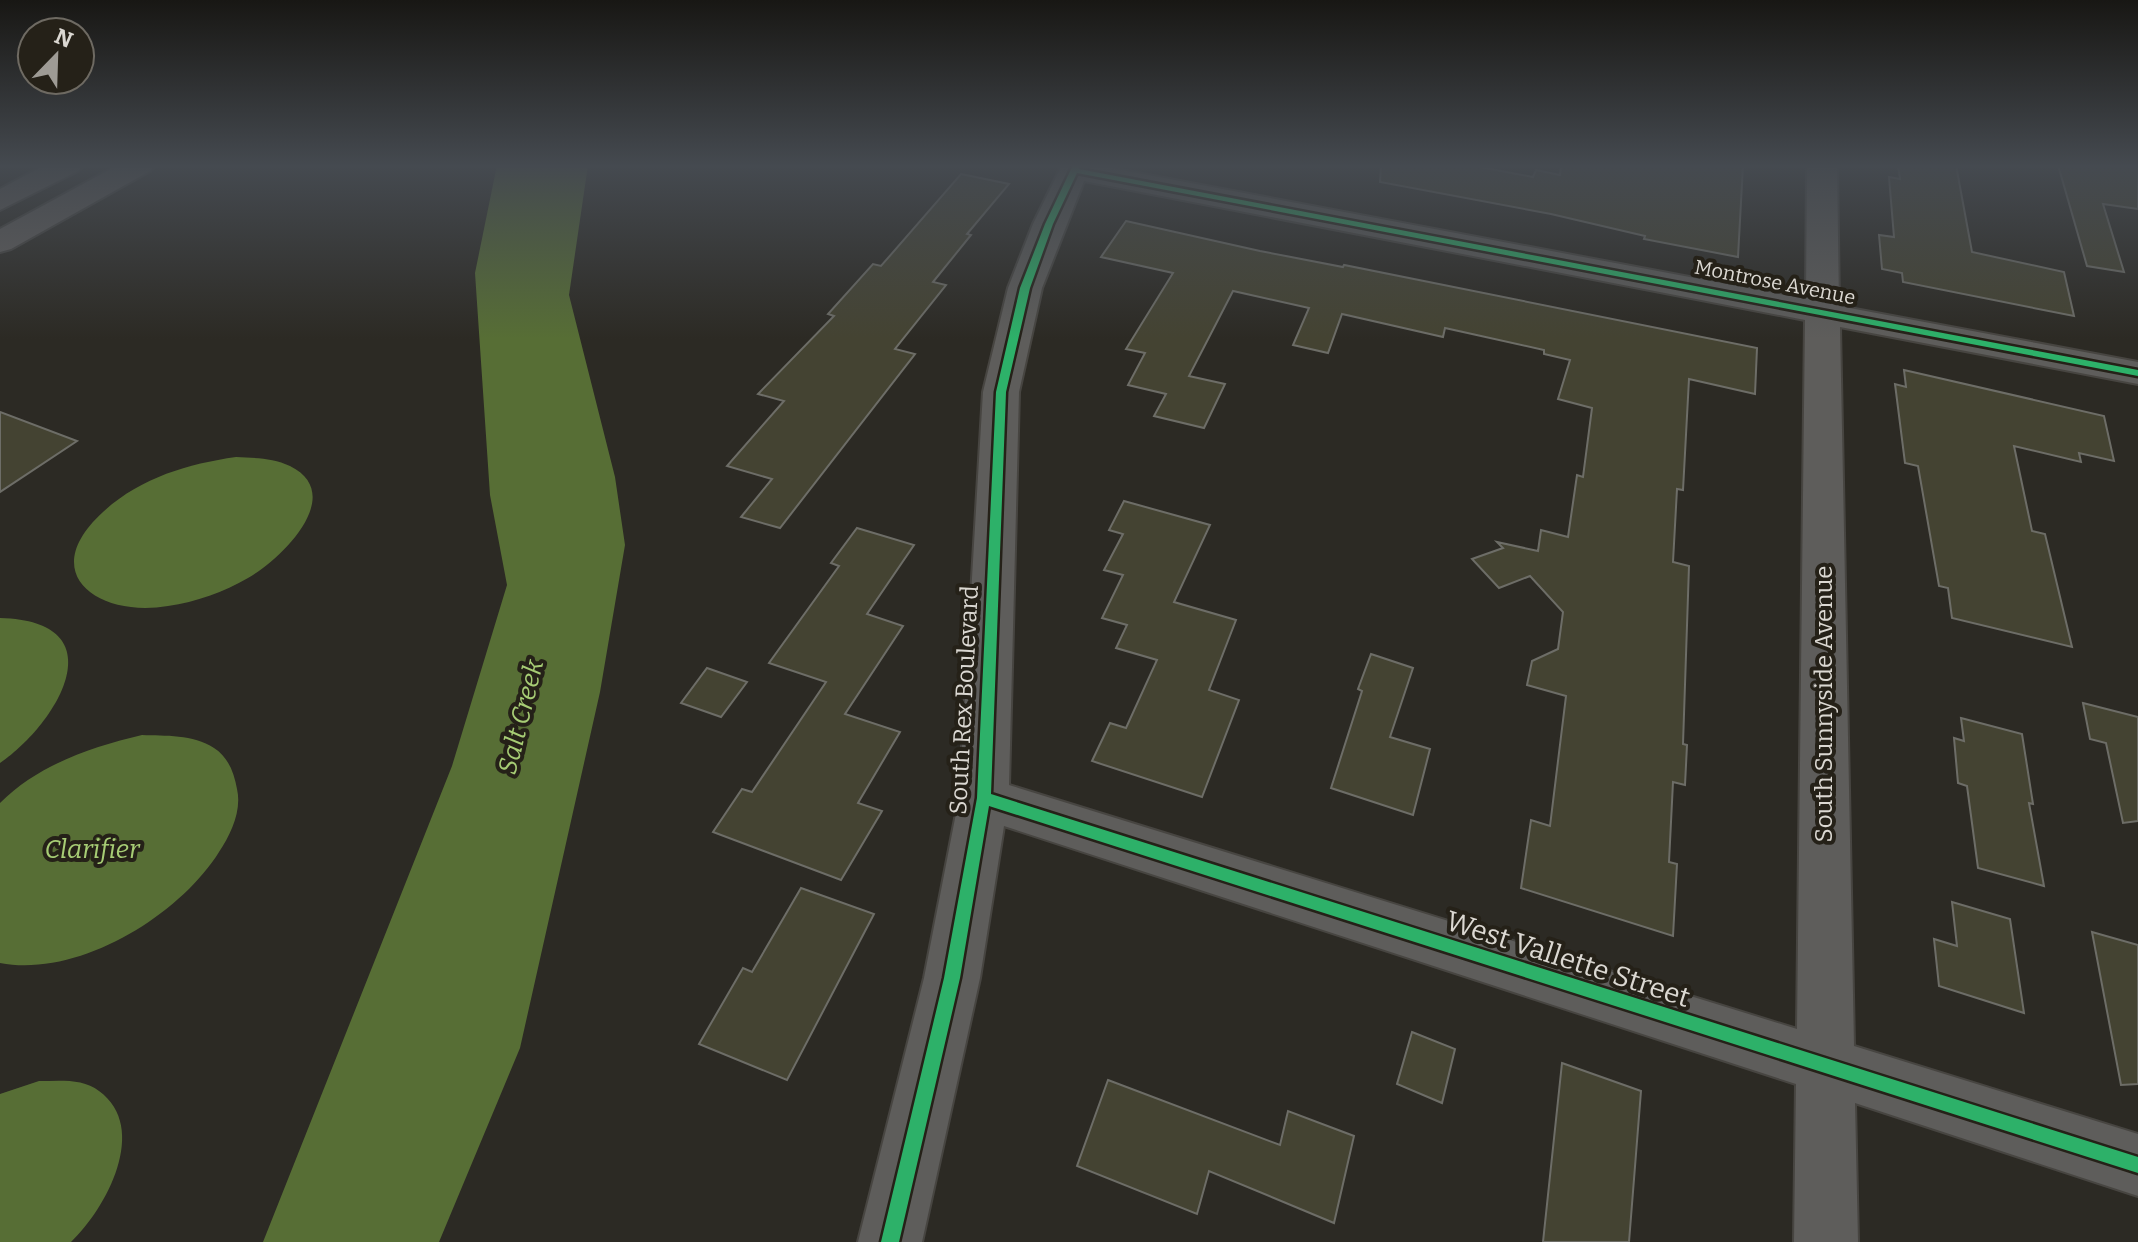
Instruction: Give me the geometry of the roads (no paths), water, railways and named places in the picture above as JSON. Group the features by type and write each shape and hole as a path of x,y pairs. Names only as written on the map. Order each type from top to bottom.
{"highway":[{"path":"0,242 35,223"}],"street":[{"name":"South Rex Boulevard","path":"890,1242 952,978 984,798 1001,392 1025,288 1050,223"},
{"name":"Montrose Avenue","path":"1359,223 2138,373"},
{"name":"South Sunnyside Avenue","path":"1822,223 1826,1242"},
{"name":"West Vallette Street","path":"984,798 2138,1165"}],"water":[{"name":"Salt Creek","path":"485,223 580,223 569,295 615,477 625,545 600,692 520,1048 439,1242 263,1242 452,766 507,585 490,495 475,273"},
{"path":"236,457 284,463 306,478 312,493 311,509 303,526 276,557 229,588 168,606 143,608 119,605 99,598 84,587 75,572 75,555 83,534 117,500 165,474"},
{"path":"0,618 36,623 58,636 67,654 66,676 57,700 22,745 0,763"},
{"name":"Clarifier","path":"142,735 197,740 214,748 227,760 236,783 238,805 223,845 201,876 179,898 124,937 62,961 30,965 0,963 0,803 31,778 66,759"},
{"path":"39,1081 86,1084 99,1091 114,1107 121,1126 122,1146 117,1168 97,1210 71,1242 0,1242 0,1094"}]}
